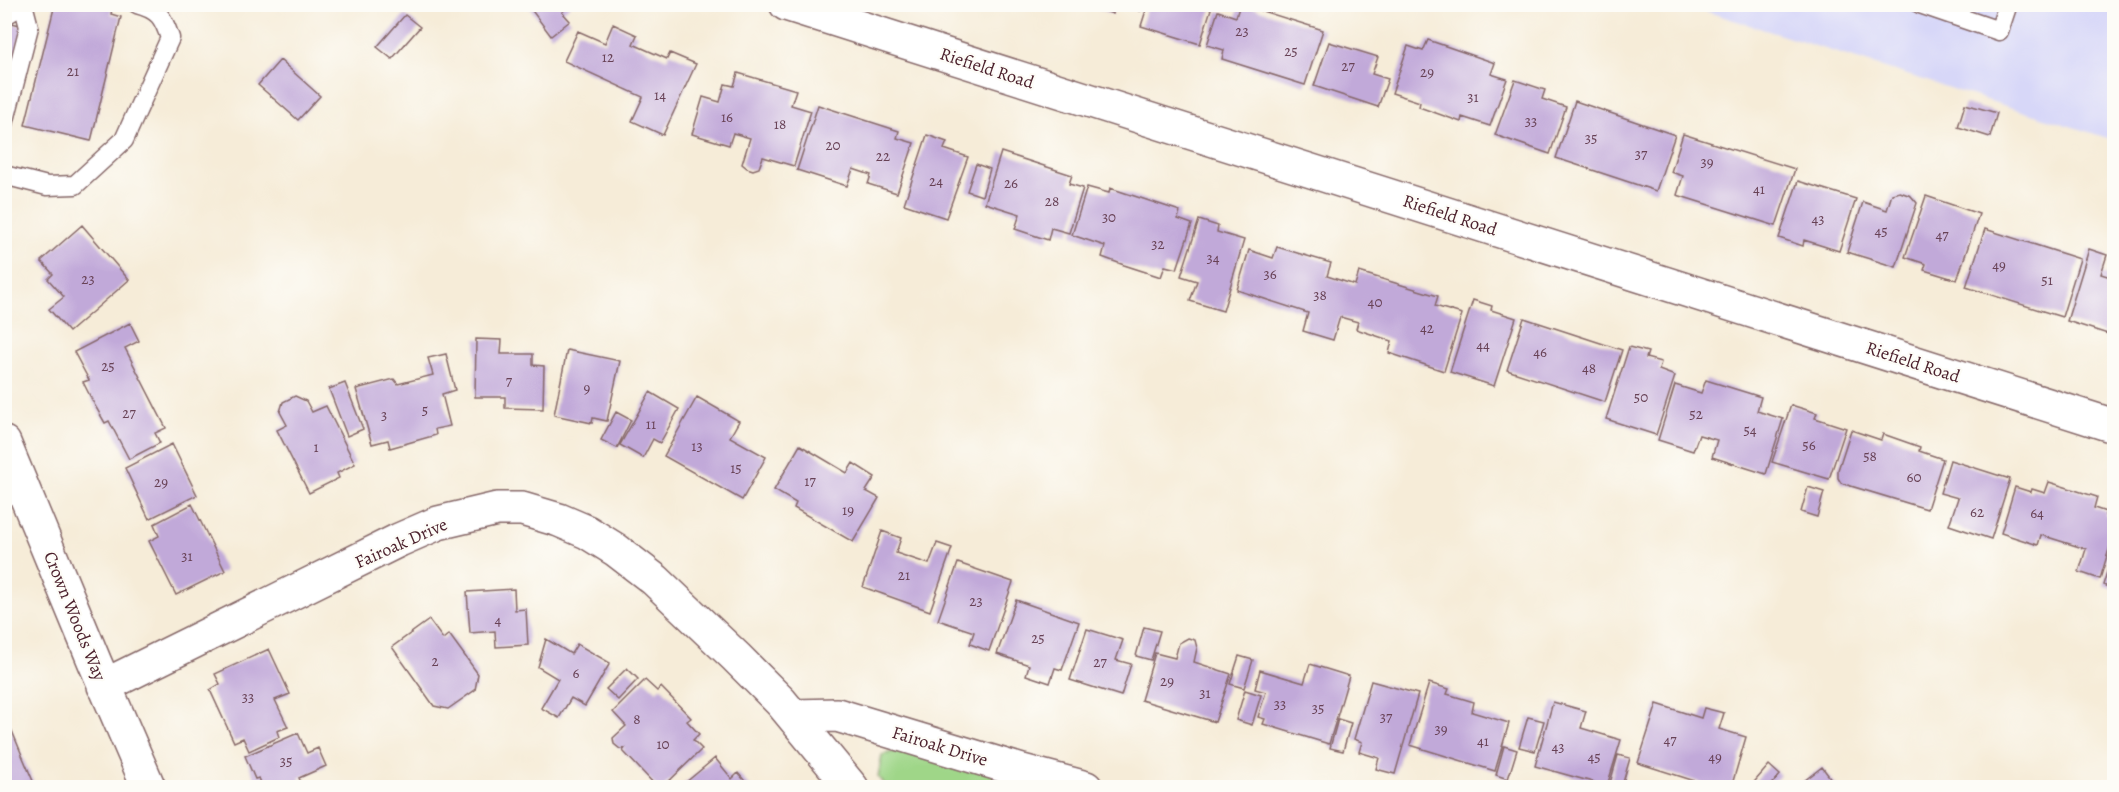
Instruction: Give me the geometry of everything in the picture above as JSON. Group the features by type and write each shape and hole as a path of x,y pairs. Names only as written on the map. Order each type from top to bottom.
{"street":[{"name":"Riefield Road","path":"786,4 2115,426"},
{"name":"Crown Woods Way","path":"4,443 104,686 149,788"},
{"name":"Fairoak Drive","path":"104,686 399,540 438,524 498,509 522,509 559,520 587,532 616,550 655,580 751,671 852,788"},
{"name":"Fairoak Drive","path":"793,717 837,715 1086,788"}],"lane":[{"path":"4,175 47,186 75,185 124,140 170,38 165,22 152,8 137,4"},
{"path":"1920,4 1999,30 2008,4"},
{"path":"4,16 24,5 29,27 4,124"}],"shaded area":[{"path":"1686,5 2114,5 2114,140"}],"green space":[{"path":"902,749 1052,787 886,787 878,777 882,755"}],"building":[{"path":"55,4 113,4 111,14 121,17 91,141 25,125"},
{"path":"527,4 572,4 562,12 570,21 551,36"},
{"path":"1086,4 1115,4 1113,14"},
{"path":"1120,4 1142,4 1140,11"},
{"path":"1148,4 1197,4 1211,9 1200,44 1141,26"},
{"path":"1240,4 1323,30 1305,85 1222,59 1224,50 1207,45 1218,11 1236,17"},
{"path":"405,15 420,27 392,59 377,47"},
{"path":"4,21 24,26 4,100"},
{"path":"613,24 637,35 633,44 667,59 670,53 696,64 663,135 632,121 643,97 564,61 578,31 605,43"},
{"path":"1428,40 1495,63 1491,74 1507,79 1490,126 1462,117 1461,122 1419,107 1420,102 1392,93 1408,46 1423,51"},
{"path":"1329,42 1378,57 1372,74 1388,79 1378,107 1314,86"},
{"path":"280,60 320,96 298,120 258,85"},
{"path":"738,73 796,90 791,105 811,111 794,166 763,157 759,168 753,170 742,164 750,138 733,133 729,145 692,134 703,97 720,102 725,84 734,86"},
{"path":"1515,80 1545,90 1542,99 1566,107 1550,154 1495,135"},
{"path":"1575,101 1675,135 1656,191 1556,158"},
{"path":"1965,104 1997,113 1990,137 1958,127"},
{"path":"818,105 899,131 897,138 914,143 897,193 868,184 871,175 853,169 847,186 797,170"},
{"path":"1683,134 1795,169 1776,226 1677,195 1683,176 1671,172"},
{"path":"927,135 947,142 944,149 968,157 946,218 904,204"},
{"path":"1001,152 1072,175 1069,184 1083,188 1069,233 1051,228 1048,240 1015,229 1020,214 985,203"},
{"path":"976,164 990,169 982,196 967,191"},
{"path":"1798,181 1856,199 1839,251 1804,240 1803,246 1779,238"},
{"path":"1087,187 1109,193 1110,188 1180,211 1178,219 1192,224 1177,269 1165,266 1161,277 1102,257 1105,246 1072,235"},
{"path":"1900,192 1911,196 1917,203 1896,267 1847,252 1863,202 1887,210 1892,194"},
{"path":"1926,196 1979,214 1957,280 1924,270 1926,264 1905,257"},
{"path":"1199,220 1218,226 1217,232 1244,240 1223,311 1190,301 1197,281 1181,276"},
{"path":"82,225 129,280 69,332 49,309 64,297 48,279 53,274 41,261"},
{"path":"1985,229 2080,259 2062,317 1966,287"},
{"path":"1277,247 1331,263 1327,276 1355,285 1359,272 1438,296 1435,306 1462,314 1444,371 1389,353 1392,341 1356,329 1358,322 1340,317 1333,340 1303,331 1308,313 1237,290 1249,250 1273,258"},
{"path":"2089,249 2107,255 2101,274 2114,278 2114,336 2067,321"},
{"path":"1473,300 1492,306 1491,310 1516,318 1494,386 1450,372"},
{"path":"1524,318 1622,350 1605,402 1507,370"},
{"path":"130,323 139,341 125,348 166,428 155,433 160,443 129,459 109,421 105,423 94,404 83,382 89,380 74,352"},
{"path":"476,339 502,340 501,354 533,354 533,365 544,366 543,409 505,408 505,397 475,397"},
{"path":"1629,347 1648,352 1646,358 1661,362 1659,370 1675,376 1656,435 1606,419"},
{"path":"567,350 620,361 607,421 593,418 592,423 554,415"},
{"path":"446,354 455,390 442,394 450,426 435,429 436,435 390,448 388,440 372,444 356,389 394,379 398,384 433,375 428,358"},
{"path":"1706,380 1761,397 1757,411 1783,419 1766,474 1712,457 1717,440 1699,435 1693,451 1658,440 1675,385 1701,393"},
{"path":"345,383 363,429 347,436 329,389"},
{"path":"650,392 679,409 660,443 653,439 643,458 620,445"},
{"path":"295,396 306,401 312,412 326,406 355,464 337,473 339,478 309,493 277,430 287,425 280,412 283,402"},
{"path":"697,397 739,421 730,437 766,457 742,500 664,456"},
{"path":"1791,405 1817,413 1815,418 1846,428 1829,479 1772,462"},
{"path":"616,412 631,420 617,448 601,440"},
{"path":"1851,430 1881,440 1883,434 1920,447 1919,451 1943,459 1927,509 1841,483 1838,470"},
{"path":"172,444 197,495 149,519 125,468"},
{"path":"800,445 847,473 853,463 875,477 866,491 879,498 853,542 794,508 796,503 774,490"},
{"path":"1950,460 2010,479 1991,539 1949,525 1958,498 1940,493"},
{"path":"2049,482 2097,497 2094,508 2114,518 2114,533 2100,579 2079,572 2086,549 2041,535 2038,545 2001,533 2015,487 2045,493"},
{"path":"1808,487 1824,492 1817,517 1801,512"},
{"path":"192,504 225,571 176,595 149,541 159,536 154,524"},
{"path":"882,531 901,538 896,553 929,564 937,543 952,548 930,611 863,587"},
{"path":"2114,550 2114,589 2103,585"},
{"path":"958,563 1013,582 989,651 970,644 974,632 938,620"},
{"path":"514,589 515,610 526,609 528,645 496,647 495,631 470,633 467,592"},
{"path":"1016,600 1079,622 1062,670 1055,668 1050,683 1026,675 1029,665 997,654"},
{"path":"429,620 443,639 449,634 478,674 475,690 448,709 434,706 392,647"},
{"path":"1144,627 1160,631 1151,660 1136,656"},
{"path":"1087,629 1123,640 1116,660 1131,664 1121,696 1070,680"},
{"path":"1188,638 1195,640 1197,648 1194,662 1231,674 1215,722 1141,700 1155,653 1175,658 1179,643"},
{"path":"546,639 571,654 577,644 610,663 585,706 571,698 559,718 541,708 558,679 538,667"},
{"path":"269,649 290,694 275,700 288,727 277,731 279,737 249,751 243,738 234,742 210,690 220,684 215,674"},
{"path":"1239,656 1253,660 1244,688 1230,684"},
{"path":"1310,664 1349,676 1329,744 1263,724 1265,719 1258,717 1266,692 1255,689 1260,670 1304,683"},
{"path":"627,668 638,679 618,700 606,689"},
{"path":"645,680 657,691 661,687 691,718 687,721 699,734 693,740 702,749 662,788 658,788 623,751 625,748 620,749 614,744 613,738 626,726 613,712"},
{"path":"1371,681 1418,694 1395,774 1376,769 1379,758 1359,752 1362,742 1354,739"},
{"path":"1429,683 1449,689 1447,694 1474,702 1472,712 1509,723 1495,771 1410,745"},
{"path":"1245,690 1261,695 1252,725 1236,720"},
{"path":"1553,702 1586,711 1581,728 1621,740 1607,786 1535,766"},
{"path":"1657,704 1701,718 1704,708 1724,713 1719,729 1746,737 1731,788 1717,788 1638,763"},
{"path":"5,714 24,760 36,788 5,788"},
{"path":"1528,717 1544,721 1535,751 1519,747"},
{"path":"1338,719 1351,723 1343,751 1330,748"},
{"path":"298,733 307,753 318,748 326,766 299,778 303,788 263,788 259,778 255,779 245,756"},
{"path":"1504,746 1517,750 1508,779 1496,775"},
{"path":"1618,755 1630,758 1622,786 1610,783"},
{"path":"715,758 732,779 738,773 751,788 679,788"},
{"path":"1769,765 1780,775 1769,788 1749,788"},
{"path":"1822,767 1838,788 1795,788"}]}
